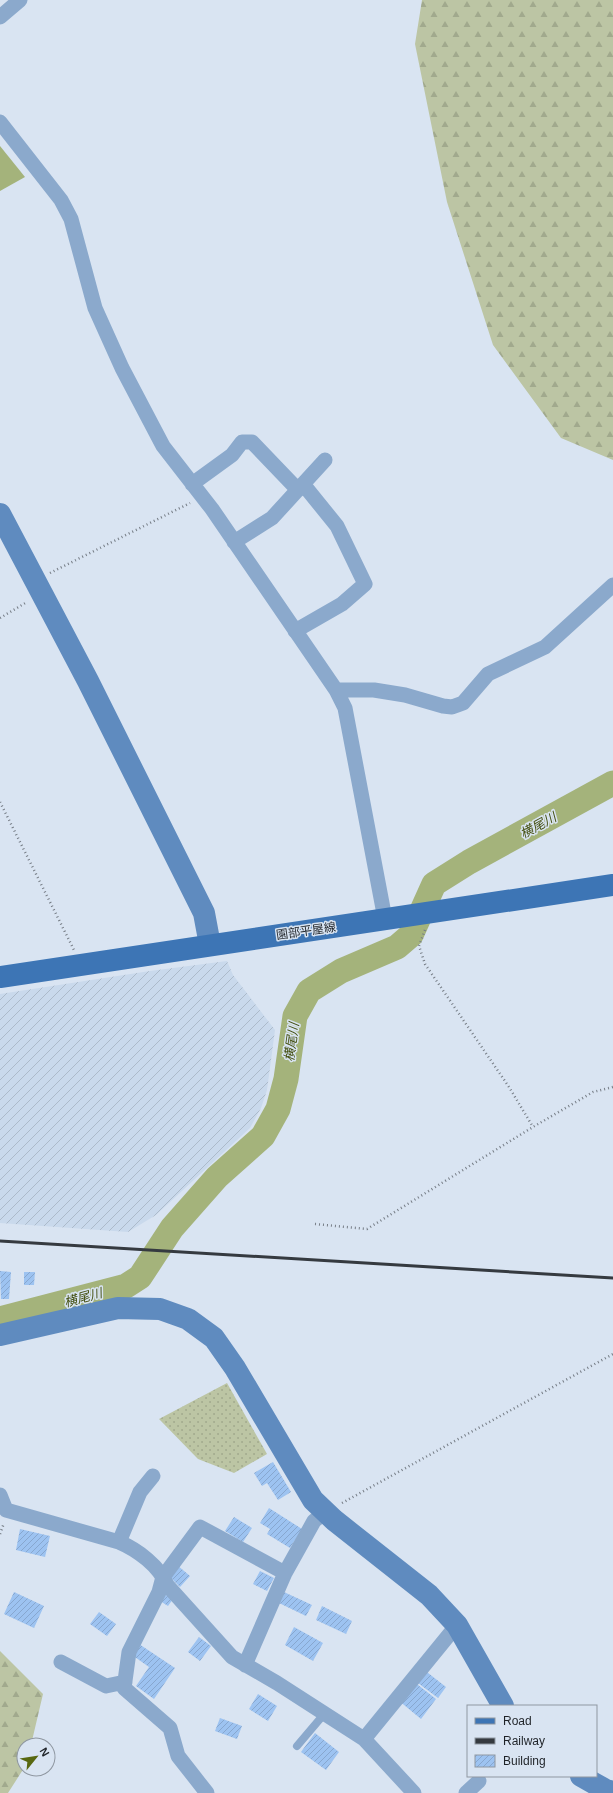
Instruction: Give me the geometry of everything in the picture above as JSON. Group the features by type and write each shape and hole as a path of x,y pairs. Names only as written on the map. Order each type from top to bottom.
{"main road":[{"name":"園部平屋線","path":"0,977 613,885"}],"street":[{"path":"0,17 20,0"},
{"path":"0,122 61,200 71,219 95,308 122,368 163,446 234,542 336,690 345,708 385,919"},
{"path":"192,484 232,455 242,442 252,442 300,487 337,526 365,584 342,604 295,631"},
{"path":"234,542 272,518 325,460"},
{"path":"0,514 88,682 204,914 210,945"},
{"path":"336,690 374,690 405,695 443,706 452,707 463,703 488,674 545,647 613,585"},
{"path":"0,1335 118,1308 160,1308 188,1319 214,1338 235,1368 313,1500 429,1595 456,1625 502,1705"},
{"path":"119,1542 140,1492 154,1476"},
{"path":"0,1495 6,1510 119,1542 135,1549 163,1576 167,1585 227,1651 245,1666 277,1683 364,1739 406,1791"},
{"path":"245,1666 285,1574 314,1521 326,1512"},
{"path":"207,1793 178,1756 170,1728 124,1688 129,1652 159,1592 163,1576 200,1527 285,1574"},
{"path":"364,1739 456,1625"},
{"path":"61,1662 106,1686 125,1682"},
{"path":"584,1777 606,1790 613,1792"},
{"path":"466,1793 479,1781"}],"lane":[{"path":"297,1746 325,1713"}],"path":[{"path":"0,618 39,587 202,497"},
{"path":"0,802 82,965"},
{"path":"427,913 428,924 419,946 425,964 510,1087 533,1127"},
{"path":"315,1224 367,1229 593,1092 613,1087"},
{"path":"326,1512 613,1354"}],"shaded area":[{"path":"0,146 25,177 0,191"},
{"path":"227,961 233,975 275,1030 267,1090 261,1108 250,1128 156,1215 128,1232 0,1223 0,994"}],"green space":[{"path":"422,0 613,0 613,460 561,438 493,345 447,202 415,44"},
{"path":"227,1383 267,1454 234,1473 198,1459 159,1419"},
{"path":"0,1651 43,1694 33,1737 16,1737 16,1777 18,1777 8,1793 0,1793"}],"building":[{"path":"0,1271 11,1272 9,1299 1,1299"},
{"path":"24,1272 35,1272 34,1285 24,1285"},
{"path":"273,1462 291,1492 278,1500 267,1483 262,1486 254,1473"},
{"path":"269,1508 302,1529 290,1548 267,1534 270,1529 260,1523"},
{"path":"234,1517 252,1528 243,1542 225,1531"},
{"path":"20,1529 50,1536 45,1557 16,1550"},
{"path":"177,1565 190,1576 180,1587 168,1575"},
{"path":"260,1571 274,1578 267,1591 253,1584"},
{"path":"14,1592 44,1606 34,1628 4,1614"},
{"path":"284,1592 312,1605 306,1616 279,1603"},
{"path":"164,1594 173,1599 168,1606 160,1601"},
{"path":"322,1606 352,1621 346,1634 316,1620"},
{"path":"99,1612 116,1624 107,1636 90,1624"},
{"path":"294,1627 323,1643 313,1661 285,1645"},
{"path":"199,1637 211,1646 200,1661 188,1652"},
{"path":"139,1644 175,1668 154,1699 136,1686 149,1667 132,1655"},
{"path":"423,1669 446,1687 438,1698 414,1680"},
{"path":"413,1681 436,1699 421,1719 398,1700"},
{"path":"258,1694 277,1706 268,1721 249,1709"},
{"path":"220,1718 242,1726 237,1739 215,1731"},
{"path":"315,1733 339,1752 326,1770 301,1752"}],"waterway":[{"name":"横尾川","path":"0,1319 126,1286 140,1277 172,1228 217,1177 263,1136 278,1109 286,1079 295,1016 309,991 341,971 397,947 411,935 434,884 469,862 613,783"}],"railway":[{"path":"0,1241 613,1278"}]}
